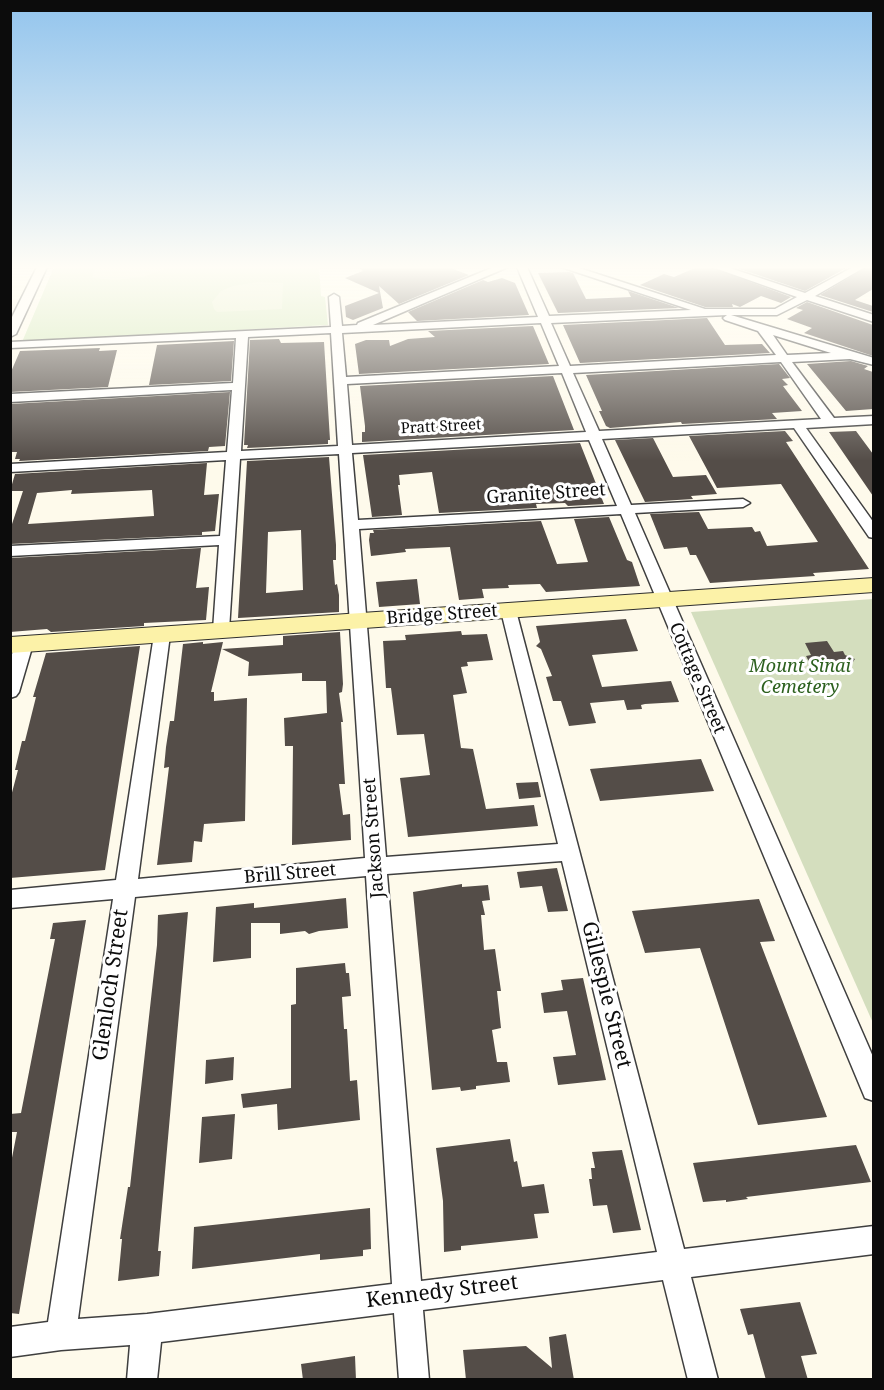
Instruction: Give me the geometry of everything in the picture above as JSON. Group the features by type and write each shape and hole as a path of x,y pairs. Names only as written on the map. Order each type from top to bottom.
{"main road":[{"name":"Bridge Street","path":"17,645 873,585"}],"street":[{"path":"10,345 337,332"},
{"name":"Jackson Street","path":"337,332 414,1380"},
{"name":"Cottage Street","path":"548,332 873,1089"},
{"path":"765,332 830,422"},
{"path":"773,332 873,362"},
{"path":"221,630 242,336"},
{"path":"340,381 851,355"},
{"path":"10,398 238,386"},
{"name":"Pratt Street","path":"10,468 873,420"},
{"path":"797,424 873,534"},
{"name":"Granite Street","path":"351,525 742,503"},
{"path":"10,551 227,540"},
{"name":"Gillespie Street","path":"509,611 703,1380"},
{"name":"Glenloch Street","path":"61,1335 162,635"},
{"path":"10,692 17,645"},
{"name":"Brill Street","path":"10,899 376,866 570,852"},
{"name":"Kennedy Street","path":"10,1342 61,1335 147,1329 873,1240"},
{"path":"142,1380 147,1329"}],"green space":[{"path":"26,332 204,332 22,342"},
{"name":"Mount Sinai Cemetery","path":"873,599 873,1023 691,612"}],"building":[{"path":"429,332 535,332 549,364 359,374 355,344 366,340 389,340 390,346 408,339 435,337"},
{"path":"566,332 716,332 725,345 762,344 770,353 580,363"},
{"path":"873,332 873,356 804,333"},
{"path":"279,339 281,343 324,342 330,440 328,444 247,448 248,445 244,445 250,340"},
{"path":"234,341 231,381 149,385 157,345"},
{"path":"100,348 99,351 117,350 108,387 10,392 10,374 20,351"},
{"path":"851,361 868,366 864,369 873,372 873,409 846,411 807,364"},
{"path":"779,364 790,378 782,379 788,385 783,386 802,411 772,413 777,419 682,424 681,422 610,428 606,426 599,411 602,411 586,375"},
{"path":"553,376 574,430 362,442 362,432 365,432 365,426 360,386"},
{"path":"230,392 225,446 209,447 208,451 19,461 20,459 15,459 17,452 10,452 10,404"},
{"path":"785,431 793,441 786,442 869,569 813,573 815,576 710,583 696,555 690,555 687,547 664,549 650,514 699,512 708,529 752,527 755,532 760,531 767,546 818,542 781,484 717,488 689,436"},
{"path":"856,431 873,454 873,496 829,432"},
{"path":"653,438 673,477 706,475 717,494 691,496 693,499 645,502 615,440"},
{"path":"580,443 604,504 568,506 565,503 536,504 537,508 439,513 432,472 399,475 402,515 372,517 363,455"},
{"path":"329,457 336,545 336,560 333,560 335,585 337,584 339,595 339,612 238,618 247,461","holes":["301,530 303,590 266,593 268,532"]},
{"path":"207,463 204,495 219,494 215,531 202,532 202,535 10,544 10,530 23,491 10,491 15,474","holes":["72,490 71,494 152,490 154,516 28,524 37,493"]},
{"path":"609,517 627,560 632,562 640,586 546,592 540,584 508,585 509,588 482,589 484,598 459,600 450,547 405,549 406,552 371,556 369,540 370,533 374,533 373,530 541,521 557,564 588,562 574,519"},
{"path":"201,548 196,588 209,587 206,620 51,632 47,629 10,632 10,558"},
{"path":"417,579 420,604 379,607 376,582"},
{"path":"626,619 638,651 592,655 602,687 671,681 679,702 645,704 641,705 642,709 627,710 624,700 590,703 596,723 569,726 561,701 553,701 546,677 552,676 541,649 536,646 540,642 536,626"},
{"path":"461,631 462,635 487,634 493,660 467,662 468,666 461,667 467,693 453,695 461,748 473,749 486,809 534,805 538,826 408,837 400,778 430,775 424,734 397,735 391,688 386,688 383,641 406,640 405,635"},
{"path":"340,632 343,684 342,692 339,693 343,722 341,722 345,784 339,784 343,815 350,814 351,840 292,845 293,746 285,746 284,718 327,713 326,681 302,681 302,673 248,676 249,662 222,649 283,645 283,636"},
{"path":"827,641 834,652 843,651 845,655 855,659 847,670 814,671 806,656 811,655 805,643"},
{"path":"203,642 203,644 223,642 211,692 214,692 214,701 247,698 245,821 204,824 202,842 194,841 192,862 157,865 169,767 164,768 166,747 170,721 174,721 183,644"},
{"path":"140,646 105,870 10,878 10,800 18,770 15,770 22,741 25,741 36,697 33,697 46,653"},
{"path":"701,759 714,791 600,801 590,769"},
{"path":"538,782 541,797 519,799 516,783"},
{"path":"557,868 568,911 548,912 542,886 520,888 517,872"},
{"path":"462,884 462,887 488,885 490,900 482,901 485,915 481,915 484,950 495,949 501,991 497,991 501,1028 492,1030 497,1062 507,1062 510,1082 476,1086 476,1089 461,1091 460,1087 432,1090 413,892"},
{"path":"346,898 348,928 309,934 305,931 280,934 280,923 251,923 251,958 213,962 216,907 254,903 254,908"},
{"path":"759,899 775,941 760,942 827,1117 758,1125 700,948 645,953 632,911"},
{"path":"188,912 158,1251 161,1251 159,1276 118,1281 122,1239 120,1239 128,1187 130,1187 157,945 158,915"},
{"path":"86,920 19,1314 10,1313 10,1168 17,1132 10,1132 10,1114 21,1113 55,939 50,939 53,923"},
{"path":"345,963 346,973 349,973 351,996 342,997 344,1029 347,1029 350,1081 357,1080 360,1120 278,1130 277,1104 243,1108 241,1094 291,1088 291,1005 296,1004 296,968"},
{"path":"583,978 606,1080 558,1085 553,1057 576,1055 567,1011 544,1013 541,993 563,990 561,980"},
{"path":"234,1057 233,1080 205,1084 206,1060"},
{"path":"235,1114 232,1159 199,1163 202,1117"},
{"path":"510,1139 522,1187 544,1184 549,1213 534,1214 538,1238 461,1246 461,1250 444,1252 443,1201 436,1148"},
{"path":"856,1145 871,1182 746,1197 748,1199 726,1202 726,1200 703,1202 693,1163"},
{"path":"622,1150 641,1230 613,1233 607,1205 593,1206 589,1179 592,1179 591,1168 595,1168 592,1152"},
{"path":"370,1208 371,1249 363,1250 363,1256 320,1260 320,1254 192,1269 194,1227"},
{"path":"800,1302 817,1354 801,1356 808,1380 766,1380 753,1334 748,1335 740,1309"},
{"path":"566,1334 574,1380 466,1380 463,1350 526,1346 552,1368 549,1337"},
{"path":"355,1356 356,1380 303,1380 301,1364"}]}
